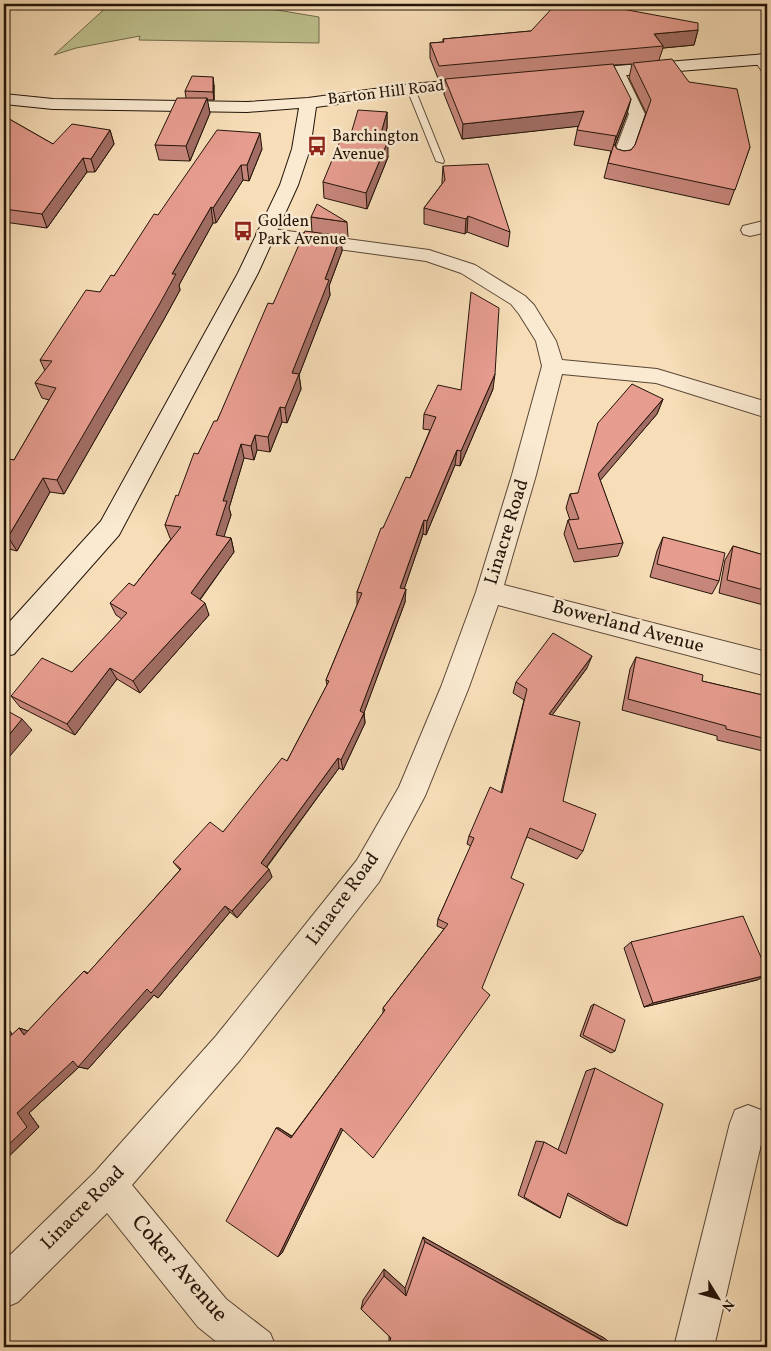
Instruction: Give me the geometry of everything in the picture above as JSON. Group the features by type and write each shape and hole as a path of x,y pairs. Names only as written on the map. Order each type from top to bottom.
{"street":[{"path":"567,75 766,61"},
{"path":"616,71 637,114 621,159"},
{"name":"Barton Hill Road","path":"4,100 53,104 247,107 308,103 411,89 499,81"},
{"path":"4,646 110,528 248,273 289,185 301,148 308,103"},
{"path":"265,234 429,256 468,269 518,300 527,310 546,342 553,366 657,376 767,410"},
{"name":"Linacre Road","path":"4,1288 108,1185 228,1048 368,871 410,796 455,687 489,592 527,466 553,366"},
{"name":"Bowerland Avenue","path":"489,592 767,664"},
{"path":"694,1347 748,1123"},
{"name":"Coker Avenue","path":"108,1185 212,1313 256,1347"}],"lane":[{"path":"411,89 440,162"}],"green space":[{"path":"110,4 241,4 319,17 319,43 139,40 140,36 76,48 54,55"}],"building":[{"path":"556,4 607,4 606,6 698,23 698,30 654,34 663,46 439,66 430,43 444,42 443,39 531,31"},
{"path":"672,59 689,82 737,89 750,147 735,190 608,163 614,144 617,149 624,151 631,150 635,145 651,100 633,63"},
{"path":"613,64 631,99 615,140 616,136 577,130 584,111 463,124 445,79"},
{"path":"192,76 213,77 213,92 185,91"},
{"path":"177,98 207,98 186,146 155,145"},
{"path":"358,110 387,112 379,140 388,141 366,193 323,182 342,136 350,137"},
{"path":"4,116 53,144 72,124 110,130 91,159 83,158 42,214 4,209"},
{"path":"217,130 260,133 247,165 241,165 213,208 211,207 172,274 176,274 159,305 57,480 43,478 8,537 4,536 4,458 14,460 56,388 35,383 52,361 40,360 86,290 100,292 111,275 114,276 154,214 158,215"},
{"path":"488,164 510,232 468,216 466,219 424,208 445,180 443,166"},
{"path":"317,204 347,222 311,217"},
{"path":"305,231 341,236 325,279 329,280 292,373 299,374 285,408 280,407 268,437 255,435 251,446 241,444 223,501 227,501 216,535 231,538 191,593 205,603 133,681 110,668 67,724 11,696 42,658 72,672 127,613 110,603 129,583 134,586 181,527 165,525 176,495 178,496 194,453 198,454 214,421 217,421 268,303 273,304"},
{"path":"471,292 499,308 495,374 461,451 457,450 427,521 424,520 400,588 406,589 360,711 364,713 341,760 338,758 261,863 269,869 232,911 225,906 151,993 147,989 78,1067 73,1061 17,1113 27,1127 4,1149 4,1037 6,1040 19,1028 24,1035 84,971 87,974 181,869 173,862 210,822 223,832 282,758 287,761 329,681 326,680 362,593 357,592 381,528 383,528 406,477 410,478 436,417 424,414 438,385 461,390"},
{"path":"632,384 663,399 598,474 623,543 578,549 568,520 579,519 570,494 578,493 598,423"},
{"path":"663,537 725,553 719,581 657,564"},
{"path":"733,546 767,556 767,591 727,580"},
{"path":"553,633 592,656 549,714 580,722 563,801 596,814 583,851 530,828 511,878 524,884 482,988 490,995 373,1158 341,1128 278,1257 226,1221 276,1128 291,1138 385,1010 383,1008 448,924 438,919 474,838 469,836 490,787 502,793 527,689 516,682"},
{"path":"636,657 703,675 702,681 767,696 767,739 726,729 726,726 628,699"},
{"path":"4,709 22,719 4,741"},
{"path":"743,916 767,971 767,975 653,1003 631,942"},
{"path":"594,1004 625,1020 615,1051 583,1035"},
{"path":"595,1068 663,1104 627,1226 568,1193 560,1218 524,1197 544,1142 566,1154"},
{"path":"425,1242 614,1347 443,1347 434,1342 433,1347 396,1347 389,1343 391,1338 361,1309 384,1276 406,1296"}],"place":[{"name":"Barchington Avenue","path":"317,146"},
{"name":"Golden Park Avenue","path":"243,231"}]}
